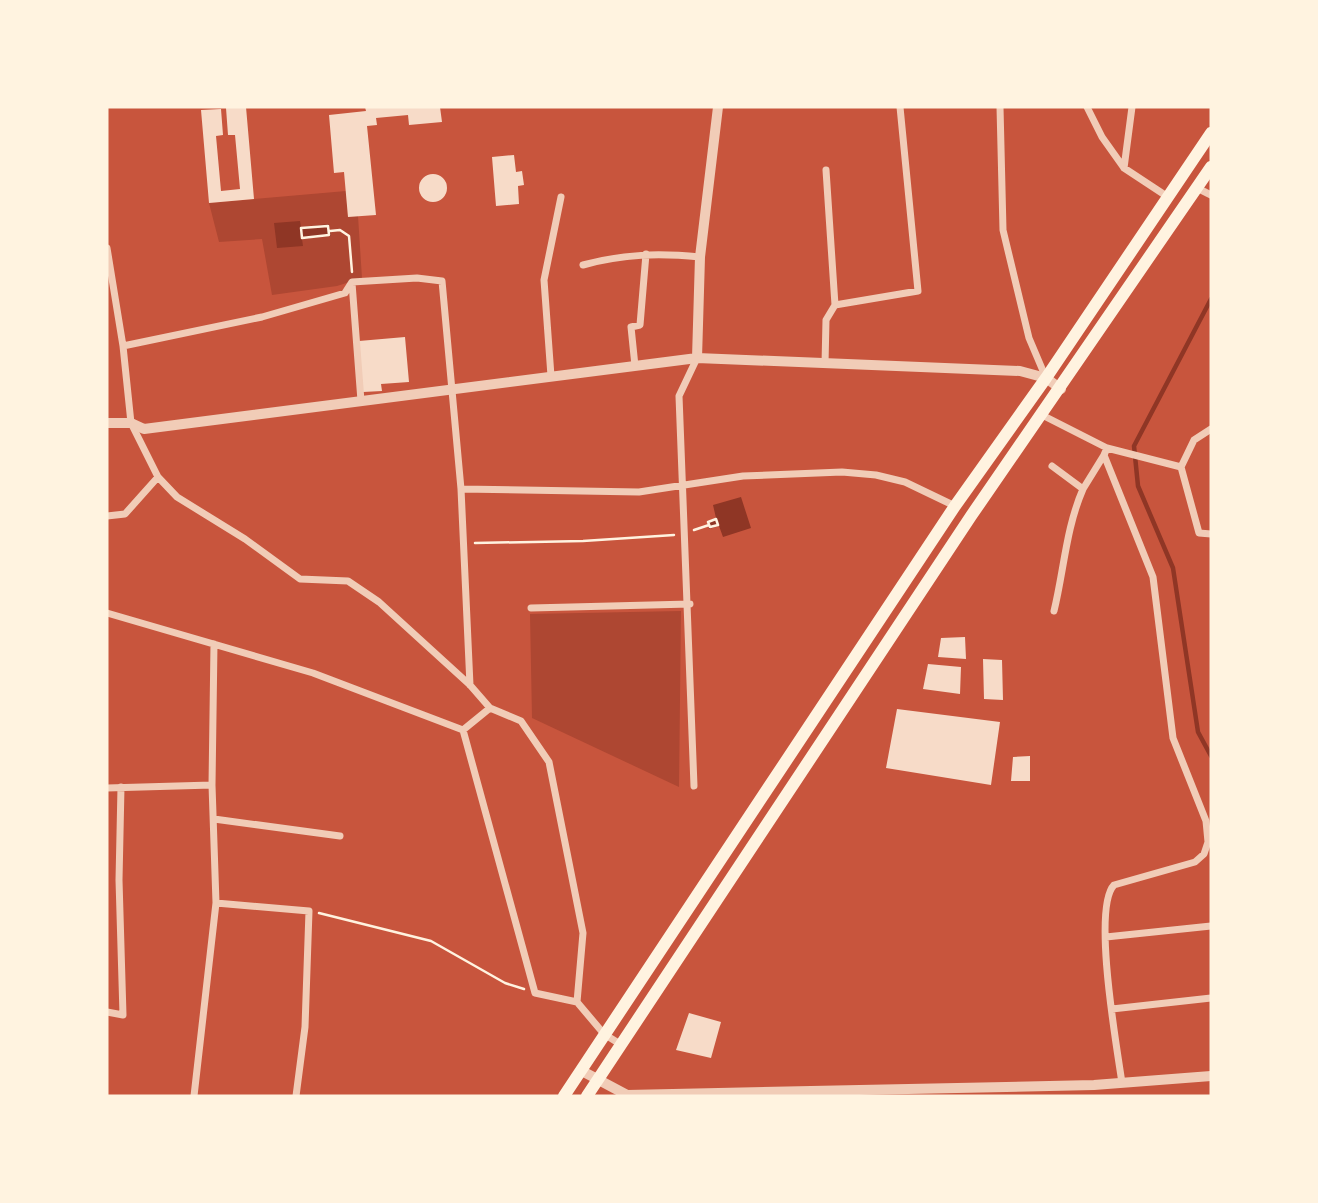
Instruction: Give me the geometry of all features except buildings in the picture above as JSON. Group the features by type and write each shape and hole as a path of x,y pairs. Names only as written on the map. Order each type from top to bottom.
{"main road":[{"path":"564,1096 748,823 955,506 1046,378 1211,133"},
{"path":"587,1096 1211,167"}],"street":[{"path":"694,786 690,604 680,396 697,358 700,257 718,107"},
{"path":"835,305 918,291 900,107"},
{"path":"1000,107 1003,230 1029,338 1046,378"},
{"path":"1087,107 1102,137 1124,168 1168,197"},
{"path":"1124,168 1132,107"},
{"path":"825,364 826,320 835,305 826,170"},
{"path":"1197,188 1211,195"},
{"path":"551,376 544,280 561,197"},
{"path":"107,248 123,346 131,423 158,477 177,497 245,539 300,579 348,581 379,602 470,685 490,708 522,721 549,762 583,933 576,1002"},
{"path":"635,366 631,327 640,325 646,254"},
{"path":"583,265 622,255 700,257"},
{"path":"352,282 417,278 442,281 461,489 470,685"},
{"path":"123,346 262,317 345,293 352,282"},
{"path":"352,282 361,401"},
{"path":"107,423 131,423 144,429 697,358 1020,371 1046,378 1061,389"},
{"path":"1042,415 1105,451 1145,457 1181,467"},
{"path":"1211,429 1194,440 1181,467 1199,533 1211,534"},
{"path":"1054,611 1065,568 1070,518 1105,451"},
{"path":"1105,451 1153,577 1173,738 1206,821 1208,842 1204,854 1195,862 1114,885 1107,892 1106,937 1122,1083"},
{"path":"1052,466 1083,489"},
{"path":"461,489 639,492 743,476 853,473 905,482 955,506"},
{"path":"107,516 125,514 158,477"},
{"path":"531,608 690,604"},
{"path":"107,613 313,673 463,730"},
{"path":"194,1096 216,903 212,785 214,644"},
{"path":"463,730 490,708"},
{"path":"463,730 535,993 576,1002 604,1034 620,1044"},
{"path":"107,788 212,785"},
{"path":"107,1012 123,1015 119,880 121,787"},
{"path":"214,819 340,836"},
{"path":"216,903 309,911 305,1027 296,1096"},
{"path":"1106,937 1211,926"},
{"path":"1112,1009 1211,998"},
{"path":"582,1070 627,1095 825,1093 1122,1083 1211,1076"}],"path":[{"path":"328,226 329,231 329,235 302,238 301,228 328,226"},
{"path":"329,231 340,230 349,236 352,282"},
{"path":"464,544 583,541 686,534 709,524"},
{"path":"309,911 431,941 505,983 535,993"}],"shaded area":[{"path":"346,191 348,217 358,216 362,278 337,286 272,295 262,239 219,242 209,203"},
{"path":"300,221 301,227 329,224 331,236 302,239 303,246 277,248 274,223"},
{"path":"741,497 751,528 723,537 719,526 709,529 707,521 716,518 713,505"},
{"path":"681,611 679,787 532,718 530,614"}],"waterway":[{"path":"1211,299 1134,446 1138,486 1173,568 1198,732 1211,756"}]}
